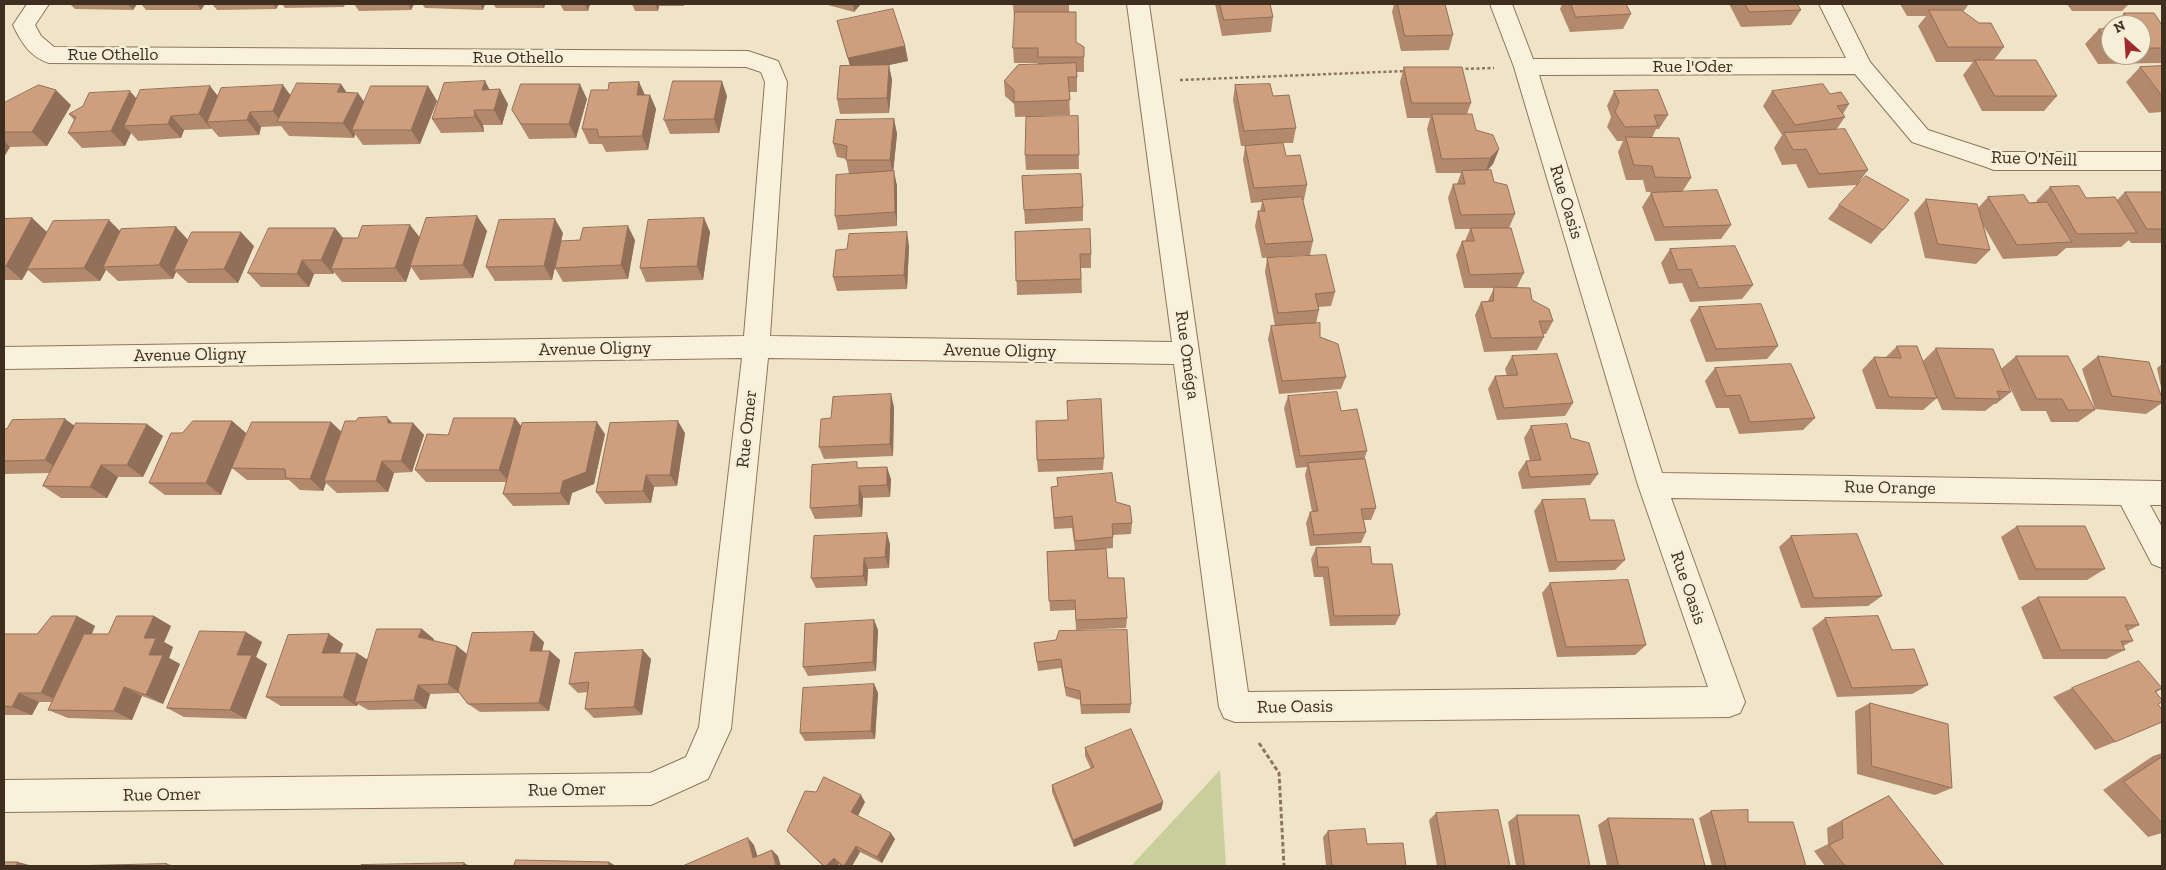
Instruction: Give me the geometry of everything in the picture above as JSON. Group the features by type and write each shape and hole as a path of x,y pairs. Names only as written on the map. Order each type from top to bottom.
{"street":[{"name":"Rue Othello","path":"38,4 24,25 32,42 49,55 748,59 770,67 776,82 756,346"},
{"name":"Rue Oméga","path":"1138,4 1236,707"},
{"name":"Rue Oasis","path":"1236,707 1729,702 1652,485 1525,67 1501,4"},
{"name":"Rue O'Neill","path":"1830,4 1861,66 1920,136 1994,161 2162,161"},
{"name":"Rue l'Oder","path":"1525,67 1861,66"},
{"name":"Avenue Oligny","path":"4,358 756,346 1187,354"},
{"name":"Rue Omer","path":"4,796 651,790 697,768 715,729 756,346"},
{"name":"Rue Orange","path":"1652,485 2162,493"},
{"path":"2128,491 2162,555"}],"path":[{"path":"1456,70 1525,67"},
{"path":"1150,81 1406,71"},
{"path":"1236,707 1279,773 1284,866"}],"green space":[{"path":"1220,770 1226,866 1131,866"}],"building":[{"path":"1220,4 1270,4 1273,17 1224,20"},
{"path":"1398,4 1445,4 1453,35 1405,36"},
{"path":"1571,4 1626,4 1631,14 1576,17"},
{"path":"1745,4 1797,4 1801,10 1750,12"},
{"path":"893,9 905,46 848,58 837,21"},
{"path":"1929,10 1961,10 1979,23 1991,23 2004,47 1948,47"},
{"path":"1015,12 1076,12 1076,42 1084,47 1084,57 1038,57 1038,48 1013,48"},
{"path":"2124,13 2154,13 2162,25 2162,48 2151,48 2151,15 2125,15"},
{"path":"1975,60 2036,60 2057,96 1995,96"},
{"path":"1076,63 1077,77 1068,77 1070,100 1014,102 1014,90 1004,81 1018,65"},
{"path":"889,65 887,98 837,99 840,66"},
{"path":"2162,66 2162,96 2140,67"},
{"path":"1404,67 1462,67 1471,103 1412,103"},
{"path":"485,81 482,90 500,89 494,110 474,110 475,117 432,119 444,83"},
{"path":"673,81 722,81 714,119 664,120"},
{"path":"639,82 637,95 650,95 642,136 599,137 597,129 582,129 591,90 608,90 609,83"},
{"path":"297,83 341,84 337,92 358,93 343,123 277,122"},
{"path":"521,84 580,84 569,124 521,124 512,110"},
{"path":"1270,84 1273,96 1289,95 1296,128 1244,131 1235,85"},
{"path":"1823,84 1830,94 1841,92 1849,104 1837,106 1845,117 1795,125 1772,91"},
{"path":"39,85 56,90 32,132 4,132 4,103"},
{"path":"283,85 273,111 250,112 247,120 207,122 221,88"},
{"path":"210,86 199,114 171,116 168,124 124,126 140,90"},
{"path":"371,86 428,86 411,130 352,130"},
{"path":"1658,90 1668,115 1654,115 1658,126 1625,127 1615,112 1619,102 1614,91"},
{"path":"130,91 111,131 68,133 76,117 69,114 83,106 89,93"},
{"path":"1432,114 1472,114 1476,130 1493,135 1499,149 1490,158 1442,159"},
{"path":"1078,116 1079,155 1025,155 1026,117"},
{"path":"894,119 890,160 846,160 847,146 833,143 836,120"},
{"path":"1845,129 1868,170 1819,174 1806,149 1793,150 1784,133"},
{"path":"1626,137 1679,138 1691,178 1655,177 1652,166 1634,165"},
{"path":"1283,143 1286,156 1300,155 1307,185 1254,188 1245,146"},
{"path":"1491,170 1494,182 1507,185 1515,214 1461,215 1453,184 1465,184 1462,171"},
{"path":"894,171 895,212 835,216 836,175"},
{"path":"1081,174 1083,207 1024,210 1022,176"},
{"path":"1866,176 1909,200 1883,230 1839,205"},
{"path":"2079,186 2086,198 2115,197 2137,233 2077,234 2050,187"},
{"path":"1717,190 1731,225 1664,227 1651,193"},
{"path":"2125,192 2162,192 2162,229 2147,229"},
{"path":"2024,195 2029,203 2047,202 2072,242 2017,245 1988,197"},
{"path":"1302,197 1313,241 1265,244 1258,211 1265,211 1262,200"},
{"path":"1926,199 1977,204 1990,250 1938,244"},
{"path":"477,216 463,265 410,266 426,218"},
{"path":"32,218 6,266 4,266 4,219"},
{"path":"704,218 697,266 640,268 648,220"},
{"path":"555,219 544,266 486,267 499,220"},
{"path":"109,220 84,268 27,269 53,221"},
{"path":"410,225 395,268 331,269 343,238 358,238 362,226"},
{"path":"628,226 621,265 555,268 561,241 580,240 583,228"},
{"path":"176,227 159,265 103,267 121,229"},
{"path":"269,228 335,228 321,260 302,260 297,274 248,273"},
{"path":"1471,228 1511,228 1524,273 1470,275 1462,241 1474,241"},
{"path":"1090,229 1091,254 1080,254 1081,279 1016,281 1015,232"},
{"path":"192,232 241,232 224,269 174,270"},
{"path":"907,232 904,275 833,277 836,250 847,249 849,234"},
{"path":"1735,246 1753,285 1699,288 1691,269 1678,270 1670,249"},
{"path":"1326,255 1335,292 1315,294 1319,310 1278,313 1267,258"},
{"path":"1494,287 1530,288 1532,300 1549,309 1553,321 1539,321 1544,337 1491,338 1481,302 1493,301"},
{"path":"1761,304 1778,346 1716,349 1699,307"},
{"path":"1320,323 1320,337 1338,344 1346,377 1282,381 1271,326"},
{"path":"1897,346 1917,346 1937,398 1889,397 1874,357 1901,358"},
{"path":"1936,348 1993,349 2011,392 1997,391 2000,399 1956,398"},
{"path":"1557,354 1573,403 1504,408 1495,376 1518,375 1512,356"},
{"path":"2016,356 2068,356 2095,410 2068,410 2062,399 2037,399"},
{"path":"2098,356 2149,362 2162,402 2112,396"},
{"path":"1791,364 1815,418 1750,422 1740,395 1726,396 1715,368"},
{"path":"1337,392 1341,411 1357,409 1367,451 1300,456 1288,396"},
{"path":"891,394 890,444 819,447 821,419 831,418 833,397"},
{"path":"1101,399 1104,458 1037,460 1036,421 1068,420 1067,401"},
{"path":"387,417 388,423 413,423 401,461 382,461 376,481 324,481 345,421 356,421 358,418"},
{"path":"454,418 515,418 499,470 415,470 427,434 448,435"},
{"path":"65,419 45,460 4,461 4,429 7,429 12,420"},
{"path":"193,421 232,421 206,483 149,483 171,433 182,433"},
{"path":"678,421 670,475 646,475 643,491 596,492 610,423"},
{"path":"252,422 331,422 310,479 286,478 285,469 232,468"},
{"path":"597,422 586,472 563,481 560,493 503,494 522,423"},
{"path":"76,423 147,424 127,465 101,465 90,487 43,486"},
{"path":"1567,424 1571,438 1589,443 1598,474 1530,477 1526,461 1541,460 1531,426"},
{"path":"1365,459 1376,508 1361,509 1366,532 1314,535 1310,512 1318,511 1308,463"},
{"path":"857,462 857,468 887,467 887,485 859,486 859,505 810,508 812,465"},
{"path":"1112,473 1116,502 1130,506 1132,523 1112,524 1113,537 1075,541 1072,516 1054,518 1051,487 1058,486 1057,478"},
{"path":"1585,499 1590,520 1614,520 1625,560 1557,562 1542,500"},
{"path":"2017,526 2085,526 2105,569 2036,569"},
{"path":"887,533 885,557 864,558 863,576 811,578 814,536"},
{"path":"1857,534 1882,596 1814,598 1791,536"},
{"path":"1370,547 1372,564 1392,564 1400,615 1334,616 1328,567 1318,567 1316,548"},
{"path":"1106,549 1108,578 1124,578 1127,618 1076,620 1075,600 1049,601 1047,552"},
{"path":"1628,580 1646,645 1566,647 1550,583"},
{"path":"2038,597 2125,597 2139,625 2125,625 2133,641 2121,641 2125,650 2061,650"},
{"path":"52,616 77,616 41,693 19,693 12,707 4,706 4,634 37,634"},
{"path":"117,616 154,616 144,638 156,638 149,655 163,655 146,695 124,687 114,711 48,710 84,634 108,634"},
{"path":"1878,616 1892,650 1914,649 1928,685 1852,688 1825,618"},
{"path":"874,620 873,662 803,667 805,624"},
{"path":"377,629 422,629 418,637 457,646 448,684 418,685 414,700 355,702"},
{"path":"1127,630 1131,704 1081,705 1080,691 1065,687 1061,659 1037,662 1034,643 1056,640 1059,631"},
{"path":"200,631 246,632 237,655 252,655 230,710 167,708"},
{"path":"534,632 530,651 550,651 539,703 468,704 458,691 472,633"},
{"path":"329,634 322,653 357,653 343,697 266,697 288,635"},
{"path":"643,650 634,707 585,709 589,682 569,684 575,653"},
{"path":"2139,661 2162,688 2155,691 2162,700 2158,704 2162,710 2162,722 2115,742 2072,688"},
{"path":"874,684 871,731 800,733 803,688"},
{"path":"1870,703 1948,724 1952,788 1872,766"},
{"path":"1131,729 1163,802 1073,840 1052,785 1094,767 1085,748"},
{"path":"2162,757 2162,823 2124,782"},
{"path":"824,777 861,795 851,812 891,833 877,857 856,846 844,866 834,858 824,866 787,831 805,791 816,792"},
{"path":"1889,796 1944,866 1845,866 1829,845 1843,838 1842,821"},
{"path":"1498,810 1510,866 1446,866 1436,813"},
{"path":"1748,810 1748,822 1793,822 1806,866 1726,866 1711,811"},
{"path":"1517,815 1579,815 1590,866 1525,866"},
{"path":"1608,818 1693,819 1705,866 1619,866"},
{"path":"1365,829 1367,844 1403,843 1406,866 1332,866 1328,831"},
{"path":"748,838 753,858 772,850 776,866 683,866"},
{"path":"516,860 609,862 608,866 514,866"},
{"path":"4,862 18,862 16,866 4,866"},
{"path":"464,863 463,866 361,866 361,865"},
{"path":"167,864 167,866 66,866"}]}
